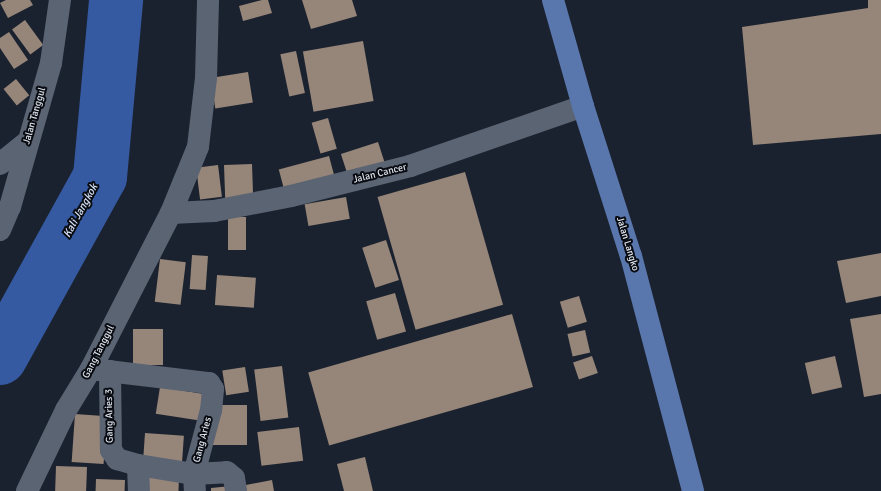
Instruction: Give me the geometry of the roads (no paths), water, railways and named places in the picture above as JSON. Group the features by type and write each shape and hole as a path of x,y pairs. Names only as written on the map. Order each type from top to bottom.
{"main road":[{"name":"Jalan Langko","path":"554,0 583,106 631,256 693,491"}],"street":[{"name":"Jalan Tanggul","path":"0,230 10,207 51,63 60,0"},
{"name":"Gang Tanggul","path":"27,491 66,410 101,370 171,213 198,147 206,78 208,0"},
{"name":"Jalan Cancer","path":"171,213 214,211 291,196 410,166 583,106"},
{"path":"0,164 28,141"},
{"name":"Gang Aries","path":"101,370 209,382 213,389 211,410 194,482"},
{"name":"Gang Aries 3","path":"101,370 111,450 117,459 194,482"},
{"path":"138,465 139,491"},
{"name":"Gang Aries","path":"194,482 227,472 234,478 236,491"}],"waterway":[{"name":"Kali Jangkok","path":"0,358 100,177 116,0"}]}
